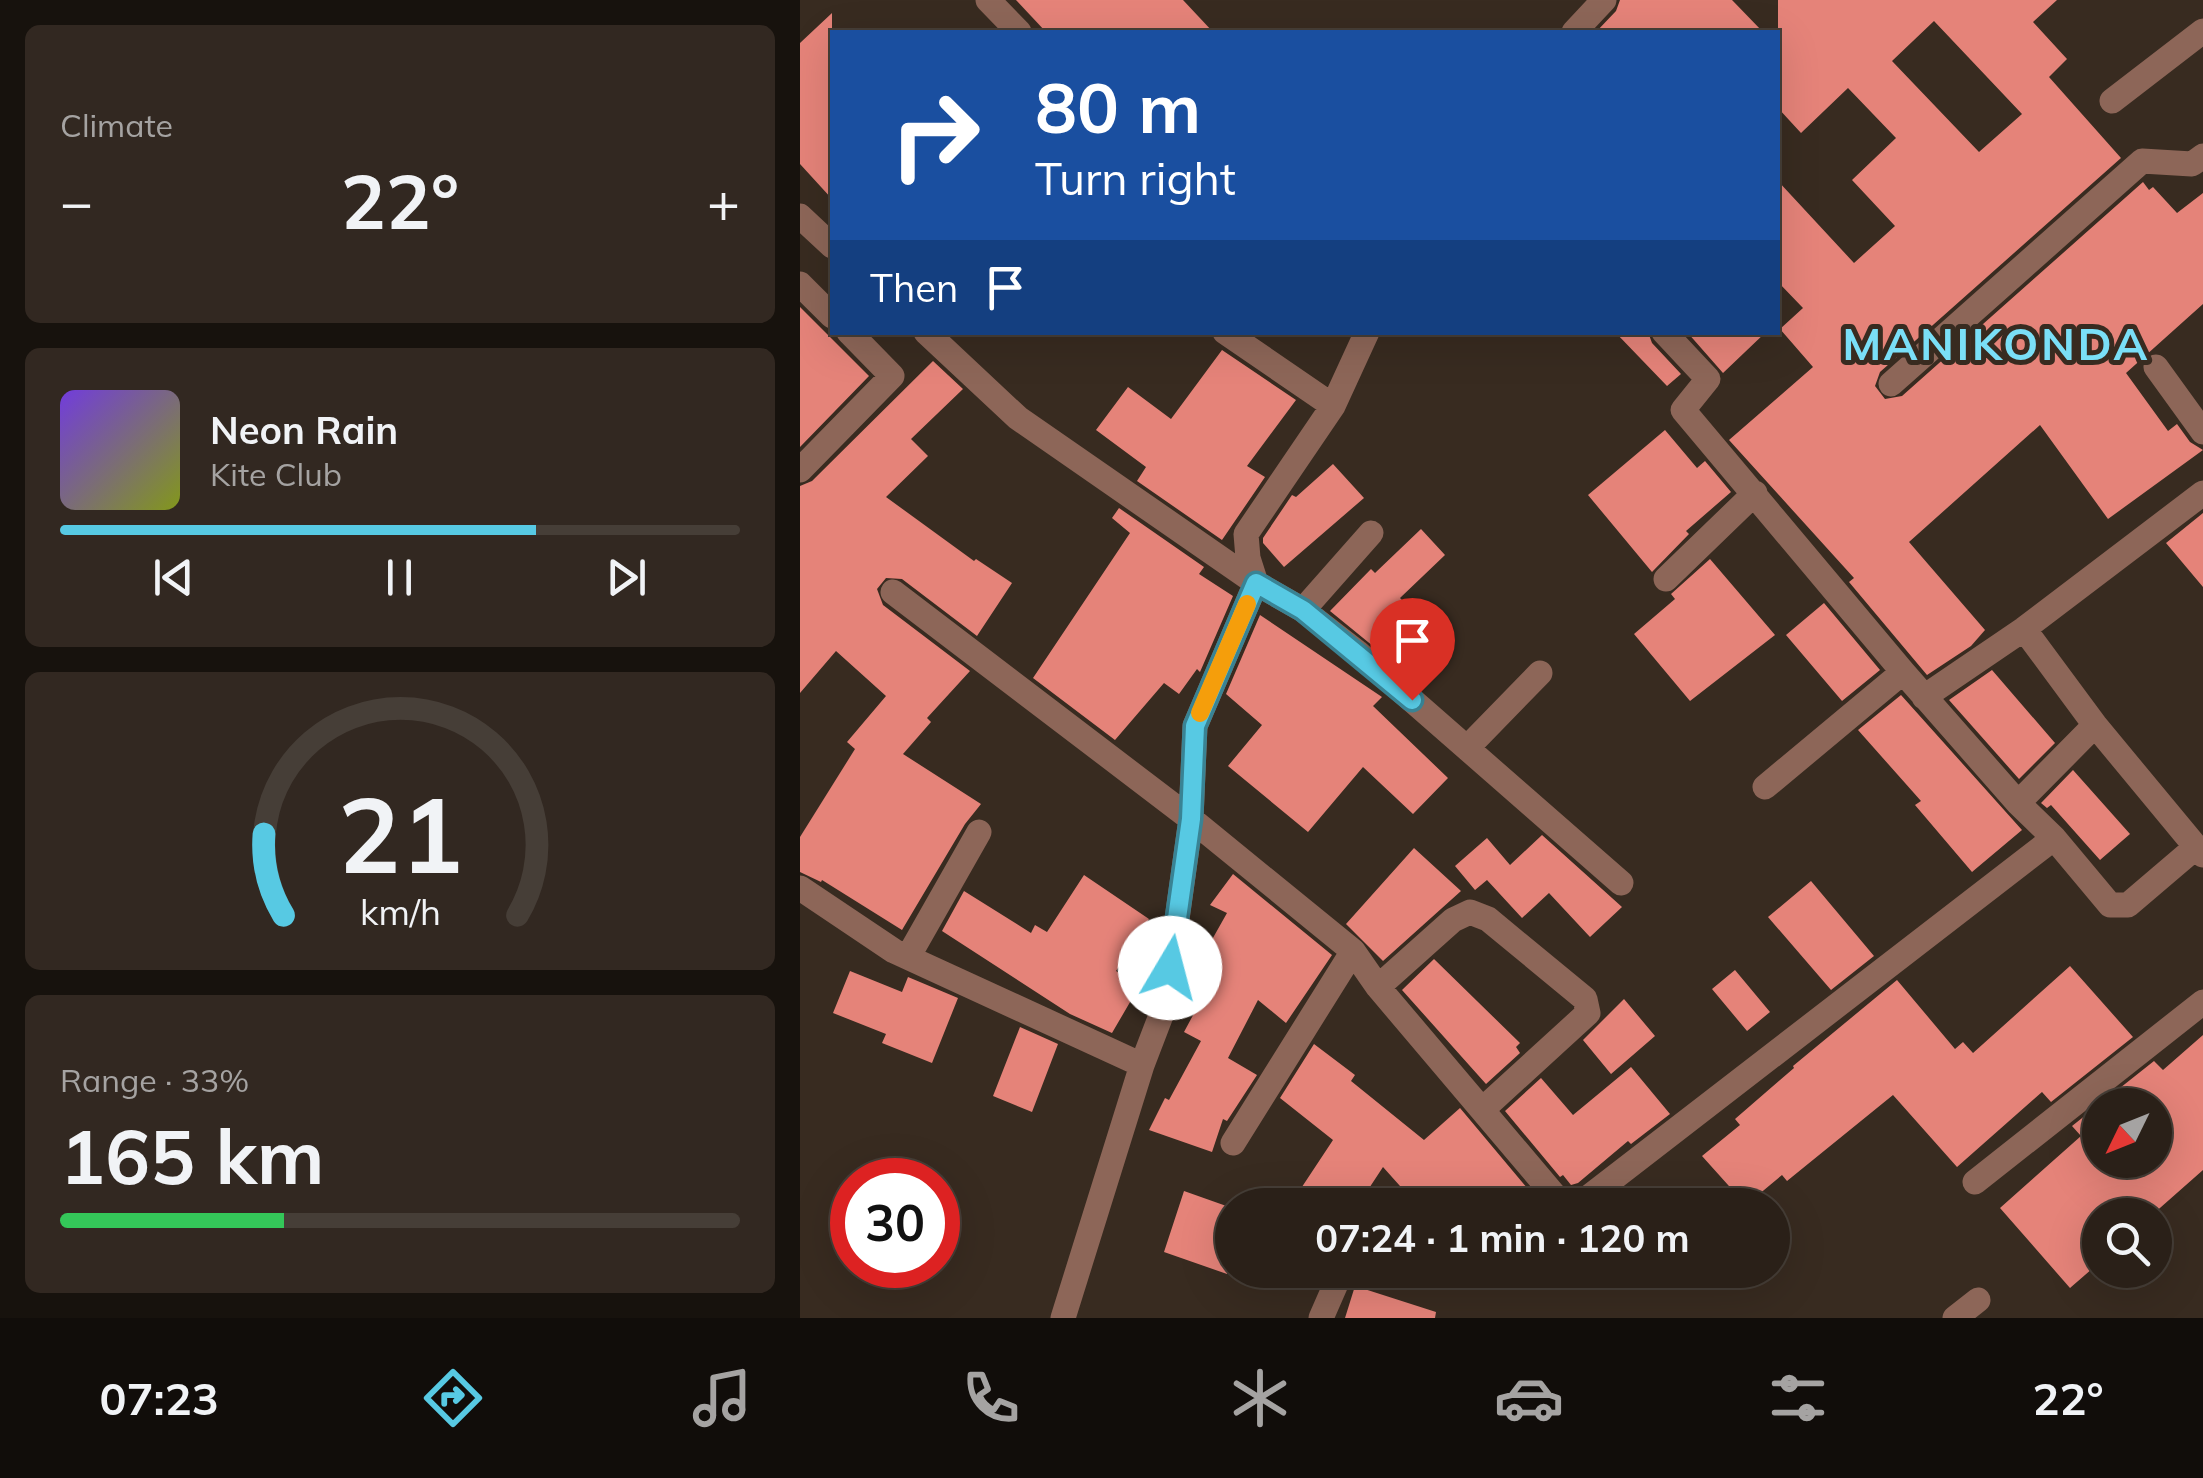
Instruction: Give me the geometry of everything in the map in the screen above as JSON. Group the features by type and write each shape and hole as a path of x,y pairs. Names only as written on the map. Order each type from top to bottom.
{"street":[{"path":"988,0 1017,30"},
{"path":"1576,30 1604,0"},
{"path":"2112,101 2203,31"},
{"path":"1891,384 2142,162 2192,164 2203,156"},
{"path":"800,216 830,244"},
{"path":"800,284 830,314"},
{"path":"800,470 892,376 851,335"},
{"path":"929,335 1018,418 1256,583 1303,610 1621,883"},
{"path":"1229,335 1332,406"},
{"path":"1063,1318 1142,1065 1166,1005 1191,819 1195,726 1256,583 1246,534 1332,406 1366,335"},
{"path":"1667,335 1708,379 1683,410 1902,672 2110,905 2128,905 2200,851 2095,724 2024,629"},
{"path":"2156,367 2203,432"},
{"path":"1666,579 1755,493"},
{"path":"1924,697 2024,629 2203,494"},
{"path":"1303,610 1370,533"},
{"path":"893,592 1191,819 1353,951 1378,988 1555,1196 1570,1202 1588,1196 2054,838"},
{"path":"1765,787 1902,672"},
{"path":"1467,748 1540,673"},
{"path":"2018,802 2095,724"},
{"path":"908,957 980,832"},
{"path":"800,888 908,957 1142,1065"},
{"path":"1378,988 1454,920 1470,912 1488,919 1585,999 1588,1012 1483,1110"},
{"path":"1232,1143 1353,951"},
{"path":"1974,1182 2203,1002"},
{"path":"1321,1318 1334,1288"},
{"path":"1955,1318 1978,1300"}],"building":[{"path":"1016,0 1183,0 1211,30 1044,30"},
{"path":"1620,0 1732,0 1761,30 1598,30 1616,11"},
{"path":"1778,0 2057,0 2033,22 2067,59 2049,77 2121,158 1880,372 1875,386 1885,399 1902,396 2143,182 2149,190 2153,187 2177,213 2203,193 2203,304 2126,373 2168,431 2177,424 2190,442 2203,450 2108,519 2040,425 1909,542 1985,630 1971,646 1927,675 1849,582 1854,578 1729,440 1813,367 1780,329 1803,308 1780,284 1780,183 1854,263 1895,226 1852,180 1896,138 1848,88 1801,133 1780,110","holes":["1934,21 2022,114 1979,152 1892,61"]},
{"path":"832,13 830,197 800,164 800,43"},
{"path":"800,307 869,376 800,447"},
{"path":"1618,335 1649,335 1681,374 1667,386"},
{"path":"1690,335 1763,335 1723,373"},
{"path":"1222,350 1296,400 1247,466 1265,477 1222,540 1137,481 1146,467 1096,430 1128,387 1171,419"},
{"path":"933,361 963,389 911,439 928,456 886,497 974,561 1012,583 977,636 902,579 886,578 877,589 883,605 970,671 927,718 931,722 903,754 981,804 902,930 822,880 800,872 800,837 855,749 847,742 886,696 836,651 800,693 800,486 812,481"},
{"path":"1665,430 1697,468 1705,461 1731,492 1686,531 1689,534 1652,572 1588,495"},
{"path":"1333,464 1364,498 1284,567 1263,538 1292,495 1296,497"},
{"path":"1119,508 1204,567 1199,574 1233,596 1200,672 1197,669 1179,694 1164,683 1115,740 1033,678 1130,533 1112,518"},
{"path":"2203,513 2203,587 2166,543"},
{"path":"1421,529 1445,555 1400,598 1440,639 1406,673 1330,611 1371,569 1375,573"},
{"path":"1710,559 1775,635 1690,701 1634,634 1675,599 1671,594"},
{"path":"1824,603 1880,670 1842,701 1786,635"},
{"path":"1260,615 1382,697 1373,706 1448,778 1413,814 1363,767 1308,832 1228,766 1262,725 1226,694"},
{"path":"1992,670 2055,743 2019,779 1949,700"},
{"path":"1901,695 2022,830 1972,872 1915,805 1921,801 1858,730"},
{"path":"2073,770 2130,834 2100,860 2051,805 2047,808 2041,803"},
{"path":"1542,835 1622,907 1590,937 1549,893 1522,918 1487,880 1475,890 1455,866 1487,838 1510,865"},
{"path":"1414,848 1461,891 1383,961 1346,924"},
{"path":"1233,874 1332,955 1286,1023 1258,1000 1228,1058 1257,1075 1227,1121 1223,1119 1212,1152 1149,1130 1201,1041 1184,1032 1213,978 1196,968 1227,913 1210,905"},
{"path":"1084,875 1149,919 1116,971 1140,985 1112,1033 1070,1014 942,931 964,891 1031,933 1035,925 1047,932"},
{"path":"1811,881 1874,956 1831,990 1768,917"},
{"path":"1434,959 1520,1043 1516,1047 1520,1053 1486,1084 1402,990"},
{"path":"2070,966 2133,1037 2051,1102 2042,1092 1957,1167 1893,1095 1787,1181 1782,1175 1766,1188 1731,1188 1702,1156 1740,1125 1735,1119 1793,1066 1897,980 1955,1049 1963,1042 1973,1053"},
{"path":"1735,970 1770,1012 1747,1031 1712,989"},
{"path":"850,971 902,992 908,977 958,998 932,1063 882,1043 886,1034 833,1013"},
{"path":"1624,999 1655,1036 1611,1074 1583,1040"},
{"path":"1020,1027 1058,1044 1032,1112 993,1096"},
{"path":"2203,1035 2203,1170 2171,1198 2082,1198 2082,1278 2070,1288 2000,1208 2081,1136 2072,1126 2082,1118 2082,1178 2172,1178 2172,1088 2120,1088 2154,1061 2163,1070"},
{"path":"1314,1044 1355,1075 1351,1081 1424,1140 1460,1108 1527,1188 1402,1188 1383,1167 1369,1188 1301,1188 1333,1140 1280,1098"},
{"path":"1631,1067 1670,1114 1631,1144 1628,1141 1578,1183 1571,1185 1563,1175 1560,1177 1505,1111 1541,1078 1573,1115"},
{"path":"1184,1191 1215,1202 1215,1270 1164,1252"},
{"path":"1354,1288 1436,1312 1435,1318 1345,1318"}],"slow traffic":[{"path":"1200,713 1247,604"}],"district":[{"name":"MANIKONDA","path":"1996,344"}],"route":[{"path":"1170,968 1191,819 1195,726 1256,583 1303,610 1412,700"}]}
